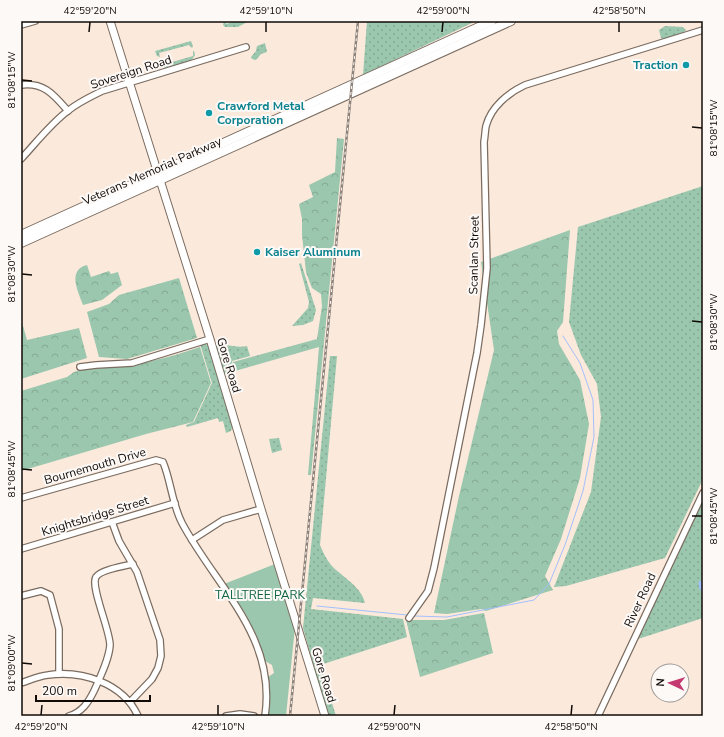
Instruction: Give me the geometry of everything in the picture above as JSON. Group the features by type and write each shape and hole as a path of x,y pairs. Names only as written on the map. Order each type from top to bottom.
{"highway":[{"name":"Veterans Memorial Parkway","path":"21,243 158,177 492,21"},
{"name":"Veterans Memorial Parkway","path":"21,235 158,177 511,21"}],"main road":[{"name":"Gore Road","path":"110,21 210,340 325,716"}],"street":[{"path":"21,25 35,21"},
{"name":"Scanlan Street","path":"409,618 428,591 432,576 478,346 487,268 484,142 486,125 495,109 511,92 525,85 703,30"},
{"name":"Sovereign Road","path":"21,159 52,125 82,100 102,91 246,47"},
{"path":"21,85 29,84 52,92 68,111"},
{"path":"80,367 132,363 210,340"},
{"name":"Bournemouth Drive","path":"21,498 156,460 162,462 166,469 181,522 255,638 262,658 266,681 267,703 265,716"},
{"name":"River Road","path":"598,716 703,493"},
{"name":"Knightsbridge Street","path":"21,549 175,503"},
{"path":"192,540 223,520 261,509"},
{"path":"112,522 119,541 137,572 160,640 158,668 152,679 130,702"},
{"path":"69,716 82,710 99,681 108,658 110,645 108,630 94,581 96,576 101,573 133,564"},
{"path":"21,596 41,591 50,596 59,629 59,674"},
{"path":"21,683 46,675 59,674 82,676 108,685 130,702 138,716"},
{"path":"226,716 240,714 254,716"}],"green space":[{"path":"224,21 226,21 226,24 236,21 249,21 238,27 225,27 223,25"},
{"path":"367,21 476,21 363,75"},
{"path":"665,26 683,27 686,30 664,39 661,38 659,30"},
{"path":"191,41 193,46 192,48 189,45 159,53 160,57 157,56 155,51"},
{"path":"265,43 267,52 261,54 256,60 252,59 251,57 256,51 257,46"},
{"path":"193,51 195,55 191,61 166,69 160,66 161,62 162,65 193,56"},
{"path":"337,138 344,139 311,475 308,475 319,347 235,371 233,362 317,339 322,306 321,294 312,288 306,272 302,235 302,219 299,204 313,197 309,185 335,172"},
{"path":"703,186 703,479 665,558 566,586 554,587 591,492 601,417 597,384 581,355 569,322 578,227"},
{"path":"570,230 563,322 557,331 559,344 580,380 589,424 580,478 561,539 545,576 553,590 486,611 481,609 447,614 434,613 459,496 494,350 481,262"},
{"path":"301,263 316,310 313,321 303,325 292,326 308,308 309,302 299,264"},
{"path":"87,265 91,277 109,271 111,274 118,272 122,285 102,300 83,305 77,288 76,276 77,271"},
{"path":"179,278 197,338 127,359 99,357 87,312 109,304 119,295"},
{"path":"21,319 27,340 79,328 87,358 21,379"},
{"path":"218,343 243,347 247,346 250,356 232,361 234,372 224,375 215,346"},
{"path":"200,344 206,344 209,347 233,425 231,431 226,433 223,421 219,422 218,418 187,427 186,425 194,422 212,383"},
{"path":"200,347 211,383 193,422 146,434 21,471 21,391 67,377 74,372 87,368 130,366 172,356"},
{"path":"330,356 337,356 320,545 329,563 360,592 365,603 313,598 311,609 403,619 407,637 314,667 303,628"},
{"path":"279,438 282,450 272,453 269,439"},
{"path":"703,501 703,618 635,640"},
{"name":"TALLTREE PARK","path":"275,564 295,627 286,716 268,716 270,693 268,677 274,673 272,665 265,661 256,634 224,584"},
{"path":"484,613 493,653 420,677 406,620 444,620"},
{"path":"321,667 336,716 328,716 314,669"}],"waterway":[{"path":"414,616 447,617 534,600 549,584 565,545 583,491 594,437 593,400 580,363 563,336"},
{"path":"702,584 703,588"},
{"path":"317,606 407,615"}],"railway":[{"path":"290,716 358,21"}],"place":[{"name":"Traction","path":"686,65"},
{"name":"Crawford Metal Corporation","path":"209,113"},
{"name":"Kaiser Aluminum","path":"257,252"}]}
